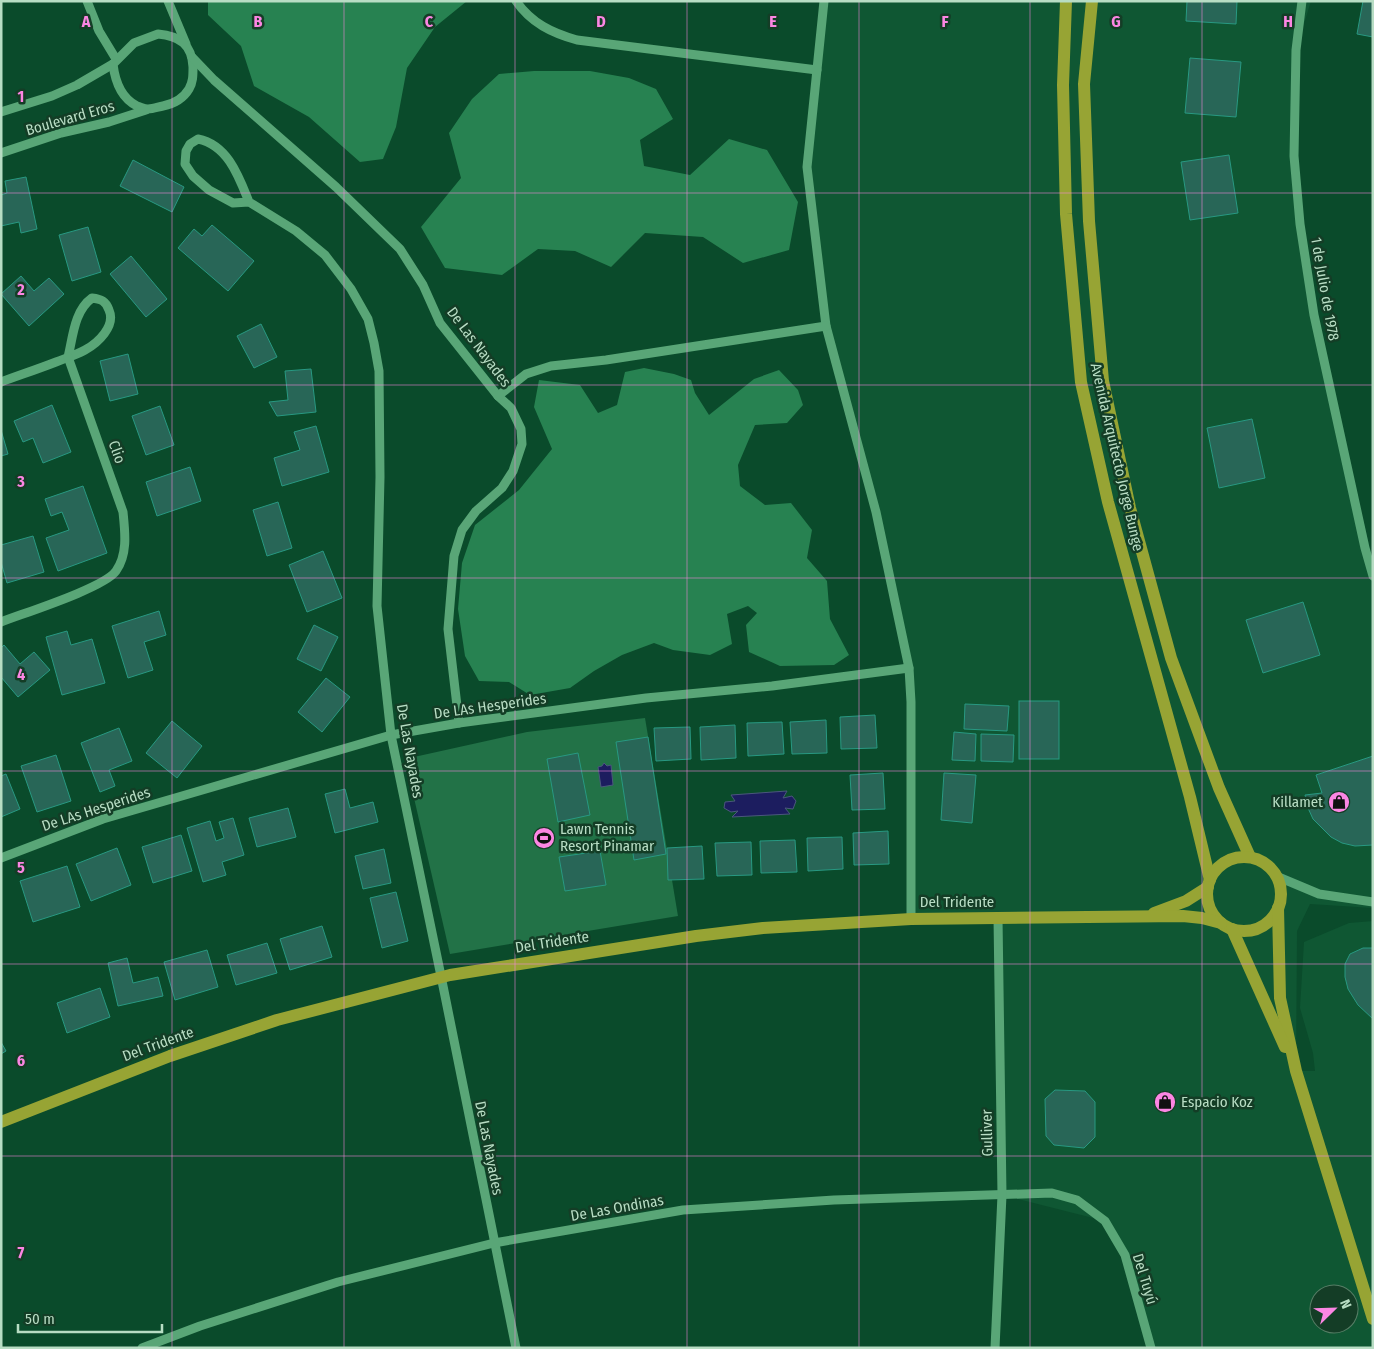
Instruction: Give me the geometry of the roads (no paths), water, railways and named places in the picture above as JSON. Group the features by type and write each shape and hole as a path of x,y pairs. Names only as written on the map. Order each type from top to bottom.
{"main road":[{"name":"Avenida Arquitecto Jorge Bunge","path":"1066,1 1063,85 1066,214 1081,382 1108,502 1190,797 1209,883"},
{"name":"Avenida Arquitecto Jorge Bunge","path":"1092,1 1084,84 1089,221 1103,381 1130,508 1171,658 1219,788 1250,857"},
{"path":"1278,908 1264,925 1254,929 1243,931 1227,926 1214,916 1210,907 1207,897 1209,883 1216,869 1226,861 1237,857 1250,857 1260,860 1269,867 1276,876 1280,886 1278,908 1280,998 1296,1072 1373,1319"},
{"name":"Del Tridente","path":"1132,918 1165,910 1179,904 1209,883"},
{"name":"Del Tridente","path":"1,1122 170,1056 277,1020 441,976 696,936 763,928 911,919 1192,917 1202,918 1227,926"},
{"path":"1227,926 1296,1072"}],"street":[{"path":"86,1 115,62 118,86 130,102 146,110 170,104 180,99 188,90 193,80 192,57 168,1"},
{"path":"516,1 524,13 539,25 560,35 577,40 817,70"},
{"path":"824,1 807,167 826,326 876,512 909,668 911,702 911,919"},
{"name":"1 de Julio de 1978","path":"1302,1 1296,50 1294,156 1300,224 1314,315 1369,546 1373,576"},
{"path":"115,62 134,43 158,34 178,38 187,46"},
{"name":"De Las Nayades","path":"192,57 221,86 336,187 400,249 422,285 440,323 498,396 511,408 521,429 522,444 513,472 502,488 476,512 462,530 454,556 448,629 459,723"},
{"name":"Boulevard Eros","path":"1,112 52,96 77,85 115,62"},
{"name":"Boulevard Eros","path":"1,154 61,133 109,122 146,110"},
{"name":"De Las Nayades","path":"249,202 239,176 226,156 209,141 198,139 190,144 186,151 185,164 192,176 209,190 234,203 249,202 296,231 324,255 352,289 368,320 374,343 379,371 380,477 377,606 390,735 516,1348"},
{"path":"1,382 68,357 86,350 110,326 111,314 107,304 100,299 92,298 84,303 76,322 68,357"},
{"path":"498,396 526,374 552,366 606,360 826,326"},
{"name":"Clio","path":"1,622 100,585 115,572 122,559 126,536 123,512 68,357"},
{"name":"De LAs Hesperides","path":"1,858 103,819 390,735 459,723 646,698 772,686 909,668"},
{"path":"1276,876 1319,894 1373,902"},
{"name":"Gulliver","path":"995,1348 1002,1195 998,918"},
{"name":"De Las Ondinas","path":"142,1348 200,1326 338,1282 494,1243 683,1210 834,1200 1052,1193 1077,1200 1105,1221"},
{"name":"Del Tuyú","path":"1105,1221 1125,1255 1151,1348"}],"place":[{"name":"Killamet","path":"1339,802"},
{"name":"Lawn Tennis Resort Pinamar","path":"544,838"},
{"name":"Espacio Koz","path":"1165,1102"}]}
